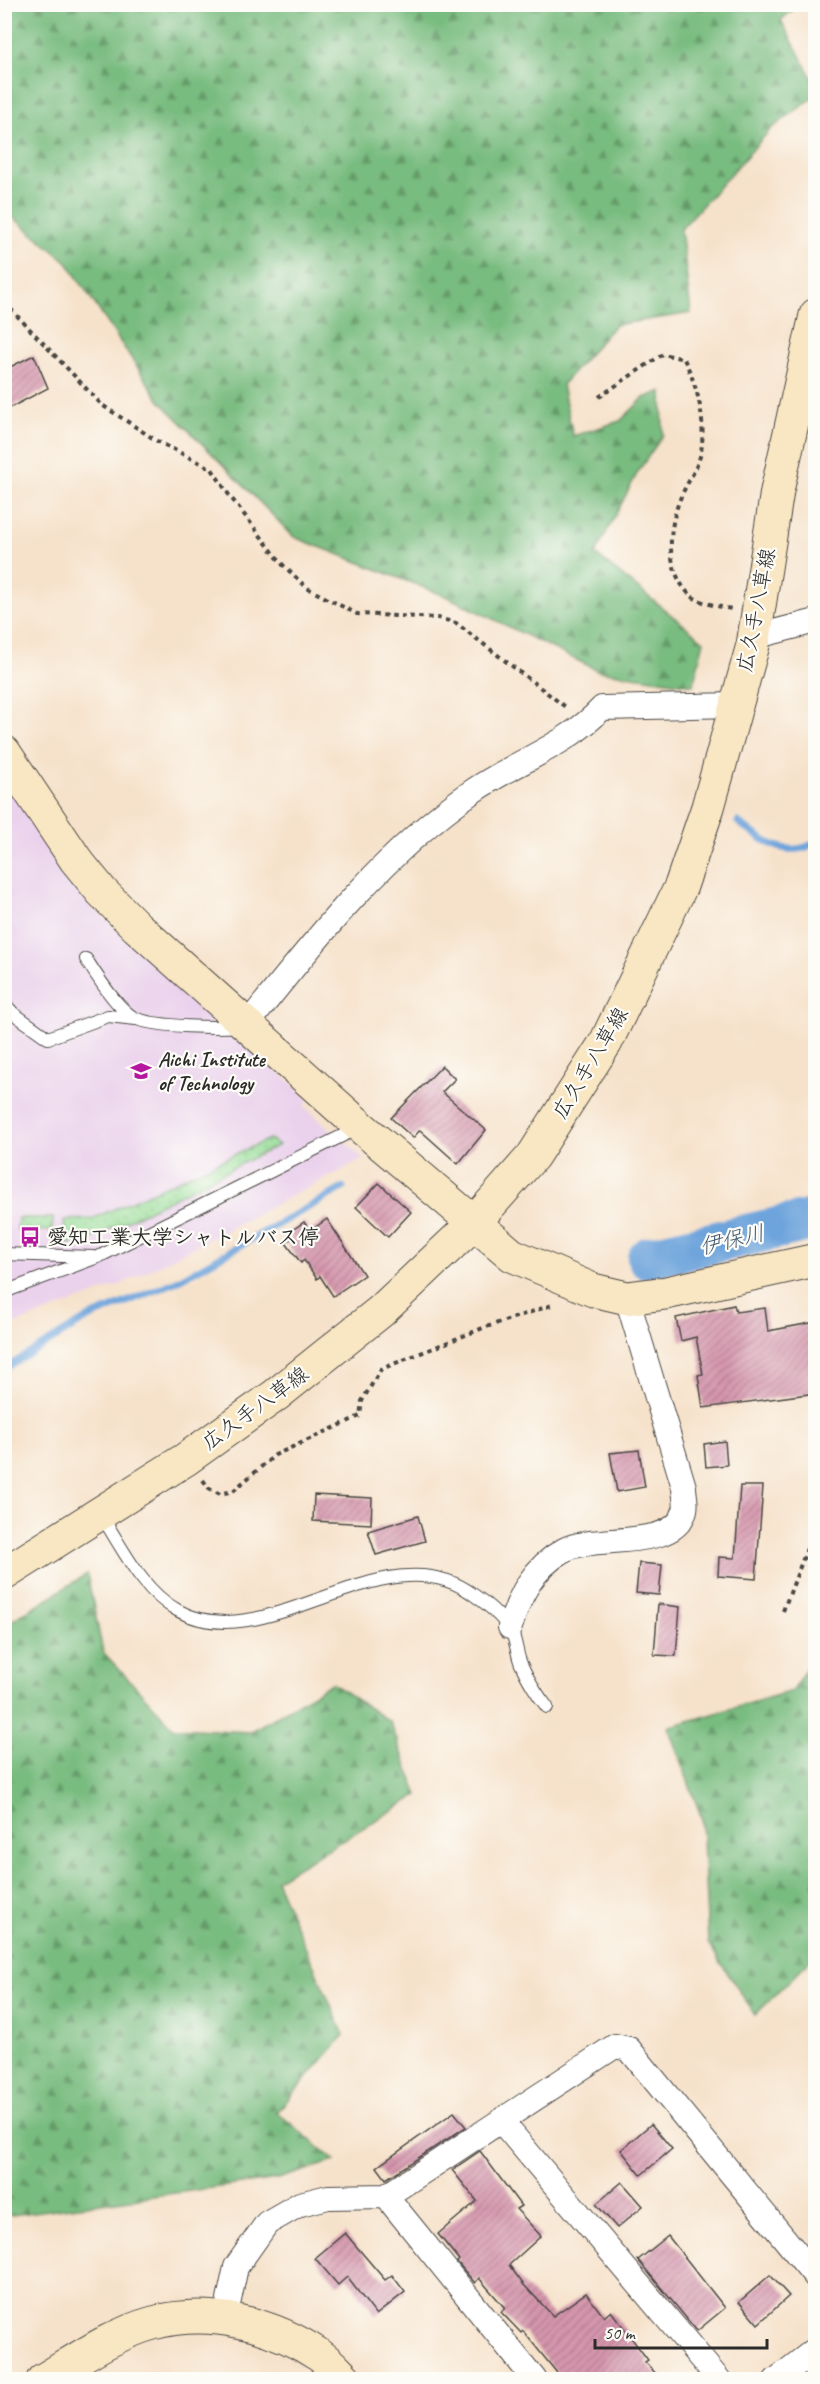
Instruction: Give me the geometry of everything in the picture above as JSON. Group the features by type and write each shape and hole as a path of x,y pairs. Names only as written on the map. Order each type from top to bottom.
{"main road":[{"name":"広久手八草線","path":"4,1574 186,1459 276,1395 381,1311 473,1224 533,1156 606,1042 681,886 708,807 760,613 777,491 816,315"},
{"path":"4,752 76,860 102,892 137,927 361,1127 512,1255 593,1290 627,1298 666,1293 816,1260"},
{"path":"43,2379 100,2345 153,2323 206,2317 267,2328 320,2355 346,2379"}],"street":[{"path":"247,1025 322,930 369,881 473,791 587,724 602,708 736,705 758,636 816,621"},
{"path":"510,1627 518,1598 528,1581 566,1549 588,1542 654,1537 675,1526 685,1510 684,1487 627,1298"},
{"path":"225,2319 236,2267 267,2223 300,2204 319,2199 386,2196 615,2046 629,2049 816,2277"},
{"path":"502,2122 719,2379"},
{"path":"386,2196 536,2379"},
{"path":"776,2379 816,2349"}],"lane":[{"path":"86,959 110,994 136,1019"},
{"path":"4,1003 48,1038 108,1016 193,1027 247,1025"},
{"path":"4,1292 98,1257 361,1127"},
{"path":"4,1254 98,1257"},
{"path":"100,1514 154,1593 177,1610 203,1620 241,1622 398,1576 421,1575 445,1578 474,1594 510,1627 521,1663 547,1707"}],"path":[{"path":"4,302 102,405 137,429 212,469 283,565 307,588 357,614 438,618 456,623 587,724"},
{"path":"599,397 663,354 684,359 698,387 702,414 701,454 679,500 670,537 674,569 690,596 721,607 760,613"},
{"path":"186,1459 209,1488 220,1494 233,1491 275,1455 360,1416 362,1401 381,1369 483,1328 593,1290"},
{"path":"783,1611 816,1525"}],"shaded area":[{"name":"Aichi Institute of Technology","path":"4,778 82,894 100,914 309,1099 304,1106 364,1159 122,1284 5,1328"}],"green space":[{"path":"4,5 799,5 781,20 815,84 815,96 771,129 681,229 691,313 615,325 562,385 573,436 620,421 644,398 662,391 663,435 639,470 595,554 704,641 693,685 599,671 448,597 294,537 160,401 66,261 5,211"},
{"path":"269,1139 279,1145 89,1240 66,1244 64,1220 92,1219"},
{"path":"18,1218 53,1218 52,1231 17,1230"},
{"path":"87,1574 103,1652 174,1728 250,1732 332,1683 390,1722 418,1795 276,1880 344,2035 277,2112 335,2161 278,2179 5,2216 5,1625"},
{"path":"815,1654 815,1955 755,2015 708,1943 702,1819 668,1727 792,1691"}],"building":[{"path":"34,355 48,388 4,411 4,370"},
{"path":"442,1066 455,1079 442,1092 486,1130 458,1164 420,1130 413,1138 391,1118"},
{"path":"379,1183 411,1212 388,1237 356,1207"},
{"path":"327,1219 364,1275 333,1296 320,1276 317,1279 304,1260 301,1263 286,1243 292,1238 288,1233 304,1222 310,1231"},
{"path":"734,1305 736,1312 765,1308 768,1331 816,1322 816,1393 703,1408 698,1375 703,1374 696,1337 681,1341 676,1318"},
{"path":"725,1441 727,1465 706,1467 704,1444"},
{"path":"639,1450 645,1487 617,1492 610,1453"},
{"path":"740,1486 763,1486 756,1579 718,1576 719,1557 735,1558"},
{"path":"314,1495 372,1498 371,1524 313,1521"},
{"path":"418,1516 425,1541 376,1555 368,1531"},
{"path":"639,1563 662,1565 659,1595 636,1593"},
{"path":"658,1604 680,1607 676,1656 654,1655"},
{"path":"454,2112 466,2127 386,2179 377,2167"},
{"path":"651,2124 672,2149 641,2175 621,2150"},
{"path":"480,2151 521,2206 516,2209 541,2236 509,2265 523,2284 553,2316 586,2293 604,2317 611,2311 648,2360 645,2362 661,2379 562,2379 523,2331 521,2333 501,2312 505,2308 479,2278 475,2283 457,2262 459,2260 438,2234 477,2201 452,2170"},
{"path":"622,2182 643,2206 617,2228 596,2204"},
{"path":"345,2233 385,2280 392,2275 405,2292 376,2315 347,2277 338,2285 315,2258"},
{"path":"668,2236 725,2308 697,2331 638,2260"},
{"path":"770,2275 789,2296 758,2324 739,2302"}],"waterway":[{"path":"738,822 765,841 785,849 806,847 816,842"},
{"path":"4,1369 88,1318 175,1282 343,1188"},
{"name":"伊保川","path":"648,1258 816,1219"}],"place":[{"name":"Aichi Institute of Technology","path":"141,1071"},
{"name":"愛知工業大学シャトルバス停","path":"30,1237"}]}
